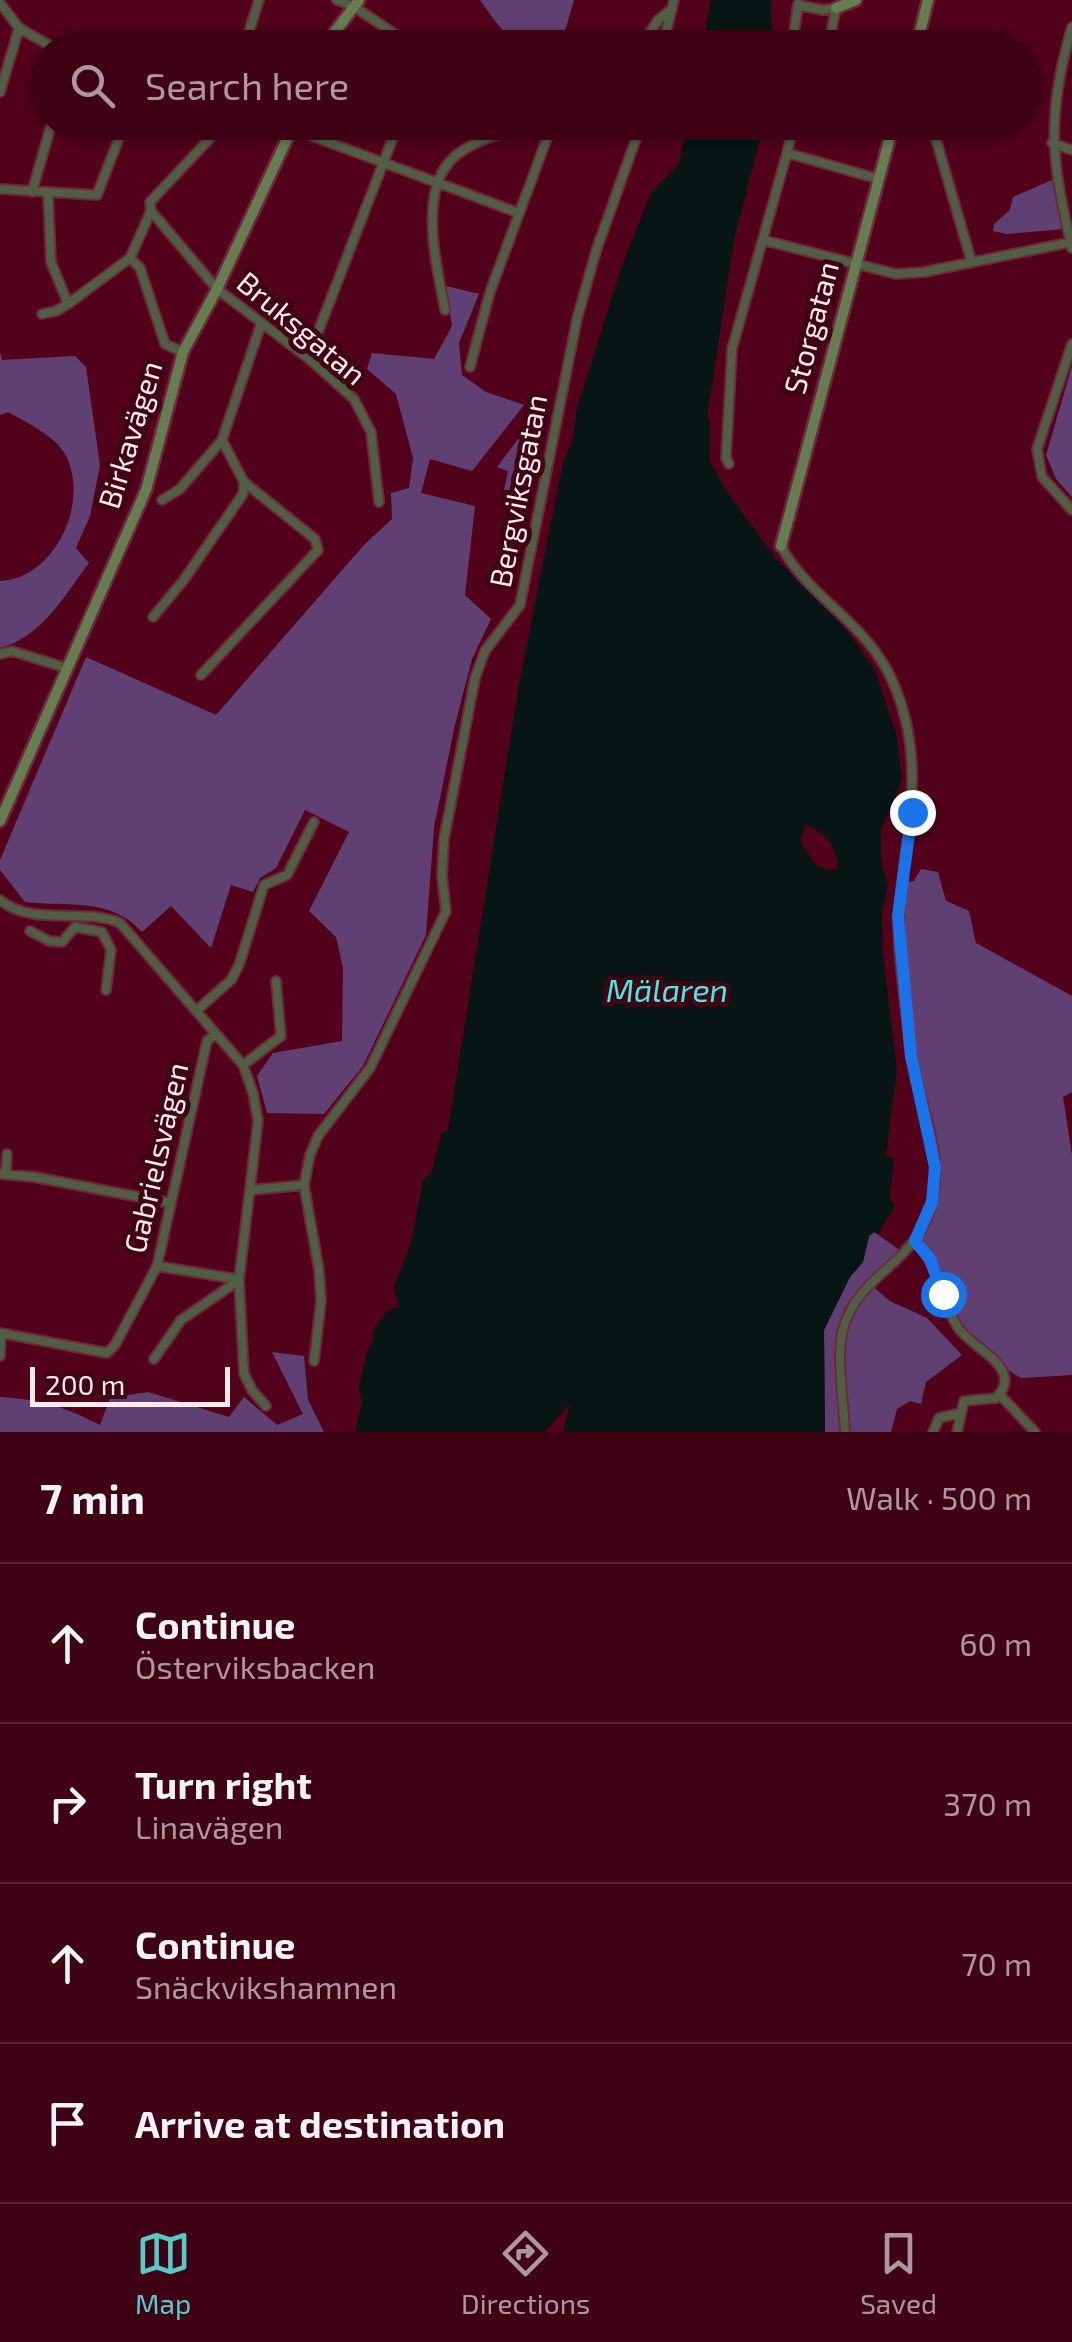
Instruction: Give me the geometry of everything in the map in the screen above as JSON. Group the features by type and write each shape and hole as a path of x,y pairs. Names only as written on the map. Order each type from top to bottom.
{"street":[{"path":"250,30 259,0"},
{"path":"337,0 356,3 392,30"},
{"path":"794,30 798,2 823,10 856,0"},
{"path":"920,30 928,0"},
{"path":"339,30 356,3"},
{"path":"0,4 30,34"},
{"path":"652,30 673,4"},
{"path":"666,30 673,4"},
{"path":"832,30 836,8"},
{"path":"762,240 896,274 1072,244 1052,143 1053,106 1072,26"},
{"path":"0,92 20,28"},
{"path":"32,192 47,140"},
{"path":"0,189 98,195 118,140"},
{"path":"42,314 68,304 130,258 155,194 208,140"},
{"name":"Birkavägen","path":"0,820 146,490 183,352 286,140"},
{"path":"326,140 520,213"},
{"path":"308,358 392,140"},
{"path":"445,310 432,238 436,182 444,166 484,140"},
{"path":"470,367 490,292 547,140"},
{"name":"Bergviksgatan","path":"314,1361 320,1286 304,1185 316,1138 370,1068 446,911 442,876 444,840 475,678 485,651 520,606 577,319 596,251 636,140"},
{"path":"729,464 726,458 732,350 790,140"},
{"name":"Storgatan","path":"781,546 889,140"},
{"path":"936,140 971,260"},
{"path":"1052,143 1072,150"},
{"path":"787,153 879,179"},
{"path":"48,194 52,262 68,304"},
{"name":"Bruksgatan","path":"150,210 217,289 308,358 354,399 371,432 379,502"},
{"path":"130,258 140,268 165,344 183,352"},
{"path":"162,500 180,489 222,440 261,324"},
{"path":"1072,344 1037,449 1042,476 1072,510"},
{"path":"201,675 318,550 315,540 244,482 222,440"},
{"path":"152,617 203,552 242,494 244,482"},
{"path":"781,546 790,562 860,630 880,656 906,720 914,760 898,916 911,1056 935,1167 932,1202 915,1241 901,1259 860,1295 842,1329 845,1432"},
{"path":"0,654 12,651 66,668"},
{"path":"196,1011 231,980 264,885 287,875 314,822"},
{"path":"0,900 13,911 103,916 120,923 243,1066 258,1121 239,1280 244,1374 266,1406"},
{"path":"30,932 62,942 75,926 102,932 111,950 106,990"},
{"path":"243,1066 281,1036 276,981"},
{"name":"Gabrielsvägen","path":"0,1333 107,1353 116,1345 157,1266 207,1041 216,1034"},
{"path":"6,1154 3,1174 170,1202"},
{"path":"250,1190 304,1185"},
{"path":"915,1241 930,1259 955,1324 972,1345 1000,1367 1005,1383 1000,1395 990,1400 964,1401 957,1432"},
{"path":"157,1266 239,1280"},
{"path":"154,1359 194,1308 239,1280"},
{"path":"0,1333 0,1356"},
{"path":"1000,1395 1035,1432"},
{"path":"934,1432 939,1418 960,1413"}],"shaded area":[{"path":"480,0 574,0 565,30 503,30"},
{"path":"1052,180 1063,229 1007,234 993,231 994,224 1010,210 1013,197"},
{"path":"446,286 479,294 459,343 462,375 486,392 524,405 472,471 430,459 421,493 475,506 465,595 491,619 472,659 434,827 426,935 363,1066 324,1114 267,1113 257,1076 273,1053 342,1041 343,968 336,937 309,911 349,832 305,810 276,868 260,878 253,892 231,885 211,948 171,906 142,932 117,913 103,908 25,902 0,870 0,860 86,657 216,715 364,545 392,519 391,493 409,488 413,458 396,394 367,369 372,353 434,359 452,326"},
{"path":"0,352 2,360 75,356 86,367 100,465 90,516 76,548 89,563 40,625 15,643 0,648 0,581 20,577 52,552 63,534 74,493 72,473 60,447 8,412 0,415"},
{"path":"1072,366 1072,497 1056,479 1046,455"},
{"path":"528,426 545,427 533,496 504,490 508,471 497,467"},
{"path":"921,869 938,872 946,901 969,911 976,943 1072,996 1072,1092 1063,1097 1072,1155 1072,1375 1021,1378 975,1341 960,1321 933,1255 920,1240 937,1195 938,1174 916,1068 905,944 908,882 914,881"},
{"path":"874,1232 901,1251 866,1282 846,1316 838,1373 841,1432 825,1432 824,1330 850,1277 863,1262 869,1236"},
{"path":"869,1283 890,1301 927,1318 962,1355 926,1382 921,1404 910,1401 897,1409 891,1432 845,1432 842,1354 849,1315"},
{"path":"272,1352 304,1356 308,1400 324,1432 0,1432 0,1397 52,1405 100,1425 110,1398 148,1392 229,1417 244,1397 277,1425 303,1414"}],"water":[{"path":"711,0 771,0 772,30 705,30"},
{"name":"Mälaren","path":"684,140 760,140 734,239 707,418 710,461 725,489 775,558 859,647 875,671 896,733 902,779 881,831 881,860 888,886 882,913 883,955 897,1069 886,1156 894,1158 890,1199 895,1206 878,1234 869,1236 863,1262 850,1277 824,1330 825,1432 563,1432 570,1403 545,1432 355,1432 362,1403 359,1387 373,1330 388,1310 399,1307 394,1288 412,1239 423,1180 432,1171 441,1134 448,1130 519,684 563,463 622,266 651,193 679,164","holes":["806,824 833,847 838,869 824,869 814,863 800,840"]}],"route":[{"path":"912,812 898,916 911,1056 935,1167 932,1202 915,1241 930,1259 943,1294"}]}
